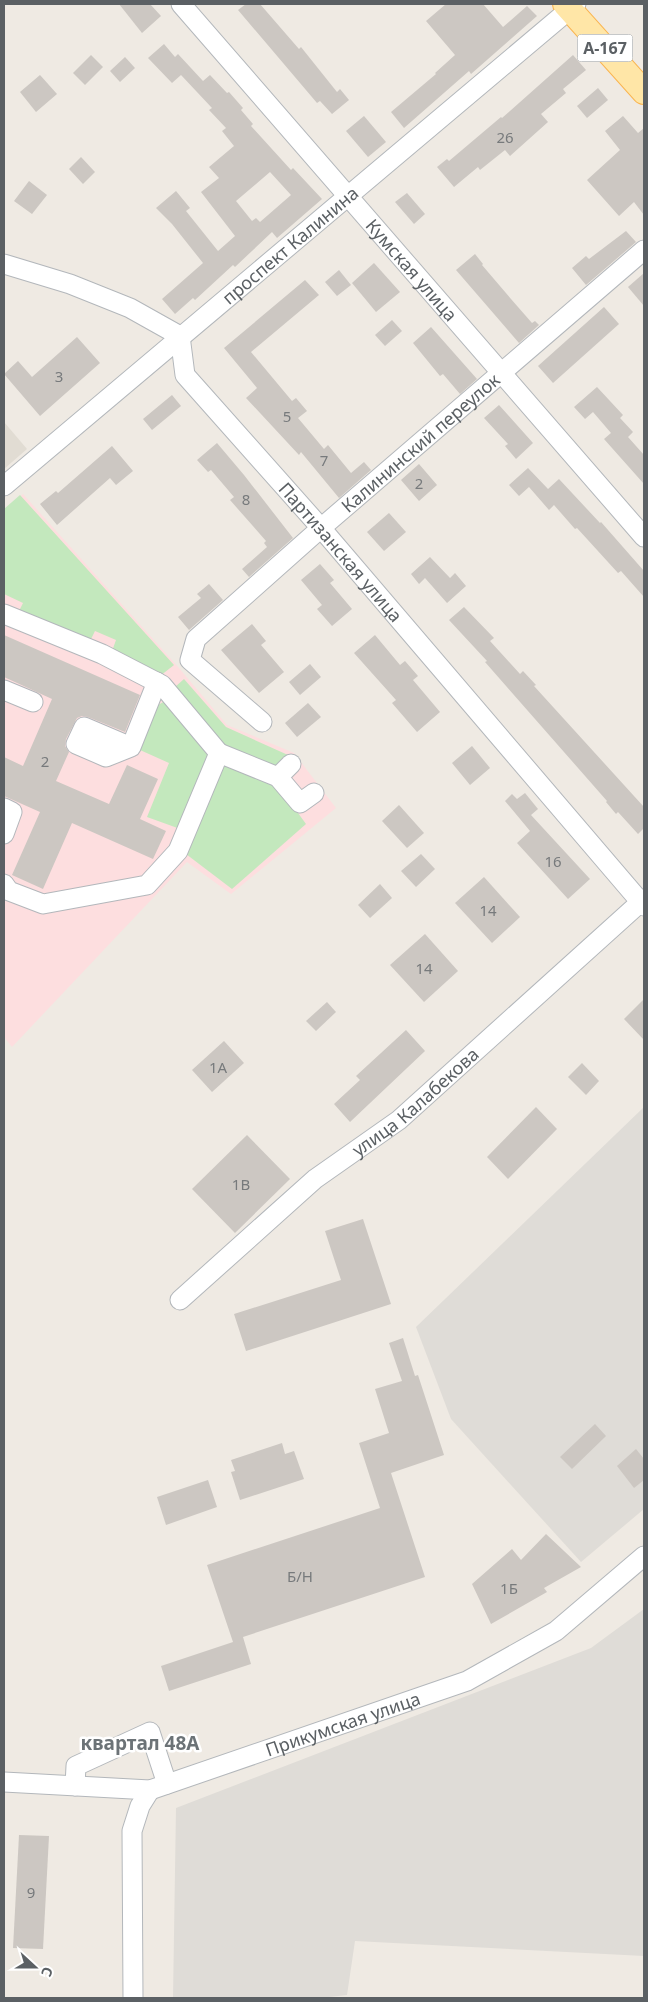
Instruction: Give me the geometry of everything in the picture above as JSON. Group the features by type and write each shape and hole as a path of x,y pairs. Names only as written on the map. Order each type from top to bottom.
{"main road":[{"name":"А-167","path":"570,5 644,92"}],"street":[{"name":"Кумская улица","path":"182,4 644,537"},
{"name":"проспект Калинина","path":"4,486 348,196 570,5"},
{"name":"Калининский переулок","path":"262,722 190,660 196,639 321,528 644,250"},
{"path":"4,264 70,284 130,308 180,336"},
{"name":"Партизанская улица","path":"180,336 185,375 321,528 643,902"},
{"path":"4,614 102,654 157,682 162,685 220,753 284,770 300,803 314,793"},
{"path":"131,747 157,682"},
{"path":"4,690 33,702"},
{"path":"4,884 9,891 43,904 147,885 178,851 220,753"},
{"path":"4,808 12,812 4,834"},
{"name":"улица Калабекова","path":"180,1300 315,1179 399,1120 643,902"},
{"name":"Прикумская улица","path":"4,1782 75,1786 158,1787 467,1681 556,1631 644,1556"},
{"path":"75,1786 76,1766 150,1732 158,1787 140,1806 132,1831 133,1998"}],"shaded area":[{"path":"4,422 27,449 4,469"},
{"path":"23,494 179,668 227,725 294,753 336,808 231,894 187,862 12,1047 4,1037 4,510"},
{"path":"644,1107 644,1509 581,1562 451,1419 416,1327"},
{"path":"644,1609 644,1956 355,1941 347,1995 320,1998 173,1998 176,1808 591,1648"}],"green space":[{"path":"20,495 174,665 160,676 111,654 116,640 95,631 89,643 18,613 23,603 4,594 4,509"},
{"path":"184,679 226,727 288,755 275,767 225,747 175,687"},
{"path":"165,701 215,753 183,830 147,817 169,763 140,750 158,705"},
{"path":"226,761 277,784 306,824 232,889 186,854"}],"building":[{"path":"119,4 150,4 161,16 142,33"},
{"path":"246,4 260,4 299,49 301,47 337,92 340,89 349,100 332,114 320,101 317,103 238,10"},
{"path":"446,4 483,4 503,27 527,6 537,16 471,74 469,71 404,128 391,112 436,74 455,55 426,21"},
{"path":"164,44 175,57 178,54 203,81 210,75 243,108 241,110 253,124 251,126 291,170 293,168 322,199 277,238 272,232 235,267 233,265 195,300 193,298 175,314 162,299 203,263 172,224 156,208 176,191 190,208 186,211 218,251 235,236 201,192 219,178 209,167 234,146 222,131 226,128 209,110 212,108 181,75 172,83 148,58","holes":["270,172 291,195 260,222 256,218 252,221 236,201"]},
{"path":"91,55 103,67 85,85 73,73"},
{"path":"573,55 586,70 563,89 566,93 541,114 548,122 510,156 505,150 480,170 478,167 454,187 437,167 447,159 449,161 502,118"},
{"path":"125,57 135,68 120,82 110,71"},
{"path":"40,75 57,94 36,112 20,92"},
{"path":"598,88 608,100 587,118 577,106"},
{"path":"364,116 386,142 368,157 346,131"},
{"path":"623,116 638,133 644,128 644,215 634,202 619,216 587,180 620,150 605,131"},
{"path":"81,157 95,172 83,184 69,169"},
{"path":"29,181 47,195 32,214 14,201"},
{"path":"407,193 425,214 414,224 395,202"},
{"path":"626,231 636,242 586,285 572,268 586,256 589,259"},
{"path":"475,254 482,265 532,323 535,321 539,325 519,343 456,270"},
{"path":"374,263 400,292 376,312 352,283"},
{"path":"339,270 351,285 337,296 325,282"},
{"path":"644,273 644,306 628,287"},
{"path":"305,280 319,295 251,352 292,401 296,398 307,411 298,418 324,449 328,445 351,473 364,462 371,470 339,498 301,452 299,455 246,398 257,388 224,348"},
{"path":"604,307 619,324 553,383 538,366"},
{"path":"392,320 402,331 385,346 375,335"},
{"path":"431,327 477,379 460,394 443,374 440,376 413,343"},
{"path":"77,337 100,363 40,416 4,374 18,361 32,377"},
{"path":"597,387 623,415 620,418 633,432 628,437 644,455 644,484 604,439 611,433 593,412 585,419 574,407"},
{"path":"172,395 181,406 152,430 143,419"},
{"path":"499,405 533,443 516,459 505,446 508,444 484,418"},
{"path":"217,443 293,538 249,577 242,569 267,547 264,543 266,541 230,500 234,497 211,470 208,472 197,460"},
{"path":"112,446 133,471 116,485 110,478 57,525 40,504 56,491 58,493"},
{"path":"419,464 437,485 419,501 401,480"},
{"path":"528,468 548,489 559,479 601,522 644,571 644,597 621,571 618,573 554,505 549,510 529,487 519,496 509,485"},
{"path":"389,513 406,532 384,551 367,532"},
{"path":"430,557 450,578 455,573 466,586 447,603 425,578 419,584 411,574"},
{"path":"320,564 334,580 330,583 352,609 332,626 317,609 322,605 301,580"},
{"path":"209,584 223,600 189,630 178,617 201,598 197,594"},
{"path":"464,607 494,638 490,641 520,674 523,671 536,685 534,686 644,807 644,828 638,834 618,812 616,814 607,801 485,662 487,661 449,620"},
{"path":"252,624 266,641 261,645 284,672 259,693 221,650"},
{"path":"4,635 140,695 125,732 88,717 82,716 77,718 66,739 65,746 69,752 56,781 109,804 127,765 158,779 140,819 166,831 153,859 72,823 43,889 12,875 40,812 4,796 4,757 23,766 52,699 4,677"},
{"path":"375,635 400,665 405,661 418,676 413,680 440,712 417,732 392,703 396,700 354,653"},
{"path":"310,664 321,677 300,695 289,682"},
{"path":"308,703 321,717 297,737 285,723"},
{"path":"472,746 490,768 470,785 452,763"},
{"path":"525,793 538,809 531,815 590,879 568,899 517,843 530,831 505,801 512,794 517,799"},
{"path":"399,805 424,833 407,848 382,821"},
{"path":"421,854 435,869 416,887 401,871"},
{"path":"484,877 520,917 492,943 455,903"},
{"path":"380,884 392,898 370,918 358,905"},
{"path":"425,934 458,971 424,1002 390,965"},
{"path":"644,999 644,1040 624,1019"},
{"path":"327,1002 336,1012 316,1031 306,1021"},
{"path":"406,1030 425,1051 350,1122 334,1104 360,1080 356,1076"},
{"path":"224,1041 244,1063 212,1092 192,1070"},
{"path":"582,1063 599,1081 586,1095 568,1077"},
{"path":"536,1107 557,1129 508,1179 487,1157"},
{"path":"247,1135 290,1179 235,1233 192,1189"},
{"path":"363,1219 391,1304 246,1351 234,1314 341,1280 325,1231"},
{"path":"403,1338 415,1376 418,1375 444,1455 391,1473 425,1577 243,1637 251,1664 169,1691 161,1666 233,1642 207,1565 380,1508 359,1443 389,1433 375,1389 402,1381 389,1343"},
{"path":"595,1424 606,1436 572,1469 560,1457"},
{"path":"282,1443 285,1454 294,1451 304,1479 240,1500 231,1472 235,1471 231,1460"},
{"path":"636,1449 644,1459 644,1480 634,1488 617,1466"},
{"path":"208,1480 217,1507 166,1525 157,1497"},
{"path":"546,1534 581,1567 544,1588 547,1592 491,1624 472,1584 512,1549 521,1560"},
{"path":"19,1835 49,1836 43,1949 13,1948"}],"district":[{"name":"квартал 48А","path":"140,1743"}]}
